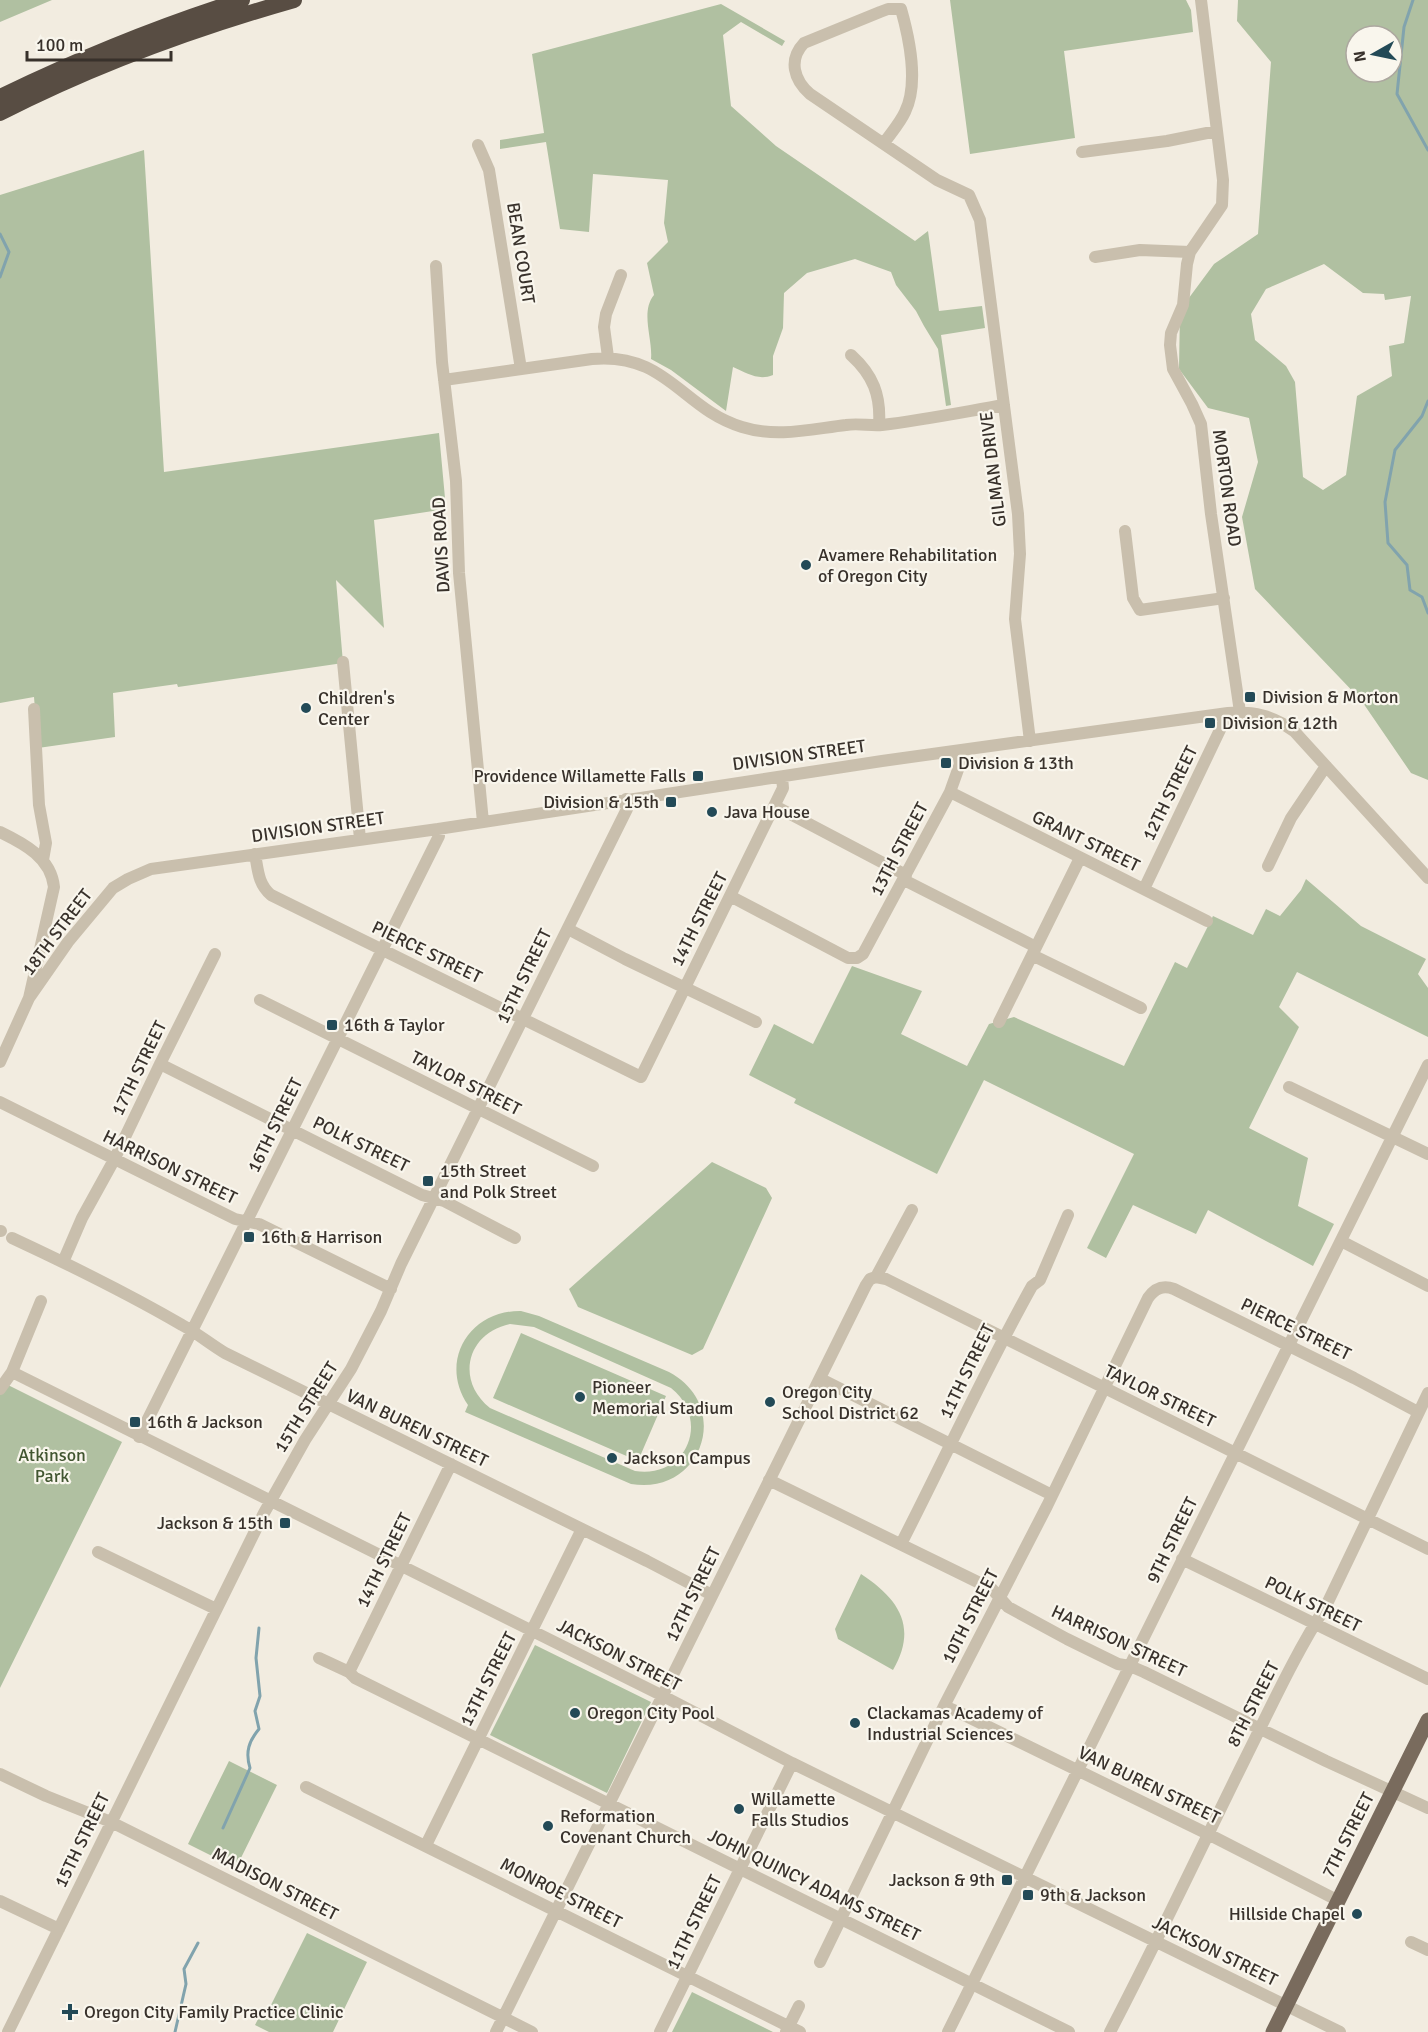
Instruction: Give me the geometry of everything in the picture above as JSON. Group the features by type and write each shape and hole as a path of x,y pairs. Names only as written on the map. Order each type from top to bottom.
{"highway":[{"path":"0,97 115,45 242,0"},
{"path":"0,113 149,47 233,17 294,0"}],"main road":[{"name":"7TH STREET","path":"1273,2032 1428,1720"}],"street":[{"name":"MORTON ROAD","path":"1201,0 1223,180 1222,205 1190,252 1183,305 1171,333 1171,356 1173,369 1201,424 1224,598 1234,712"},
{"path":"888,9 901,9 906,27 912,89 905,113 884,143 802,87 795,70 795,60 798,50 813,38 888,9"},
{"path":"1082,152 1167,141 1217,131"},
{"name":"GILMAN DRIVE","path":"884,143 936,180 969,195 980,220 1019,533 1015,619 1030,741"},
{"name":"BEAN COURT","path":"478,145 489,170 521,369"},
{"path":"1095,257 1140,250 1190,252"},
{"name":"DAVIS ROAD","path":"436,266 444,380 456,481 459,573 483,822"},
{"path":"608,357 604,327 606,314 621,275"},
{"path":"850,355 866,370 876,388 879,399 879,425"},
{"path":"444,380 608,357 639,363 654,370 674,383 697,403 730,423 752,430 793,433 853,424 879,425 1004,405"},
{"path":"1125,531 1133,598 1140,610 1224,598"},
{"path":"343,662 360,839"},
{"path":"0,832 23,844 43,860 46,843 39,805 34,709"},
{"name":"DIVISION STREET","path":"113,888 151,869 1234,712 1263,714 1282,723 1302,739 1428,878"},
{"name":"12TH STREET","path":"1144,889 1234,712"},
{"name":"13TH STREET","path":"730,896 848,958 857,958 863,954 950,792 960,764 958,752"},
{"path":"1268,866 1291,818 1326,766"},
{"name":"14TH STREET","path":"641,1077 775,806 783,788 782,777"},
{"name":"GRANT STREET","path":"950,792 1207,921"},
{"name":"15TH STREET","path":"8,2032 271,1502 305,1440 346,1378 372,1330 401,1264 627,809 626,799"},
{"path":"775,806 1141,1008"},
{"name":"16TH STREET","path":"139,1437 438,836 438,829"},
{"name":"PIERCE STREET","path":"255,854 259,879 264,889 271,895 641,1077"},
{"path":"999,1022 1080,858"},
{"name":"18TH STREET","path":"29,998 54,887 51,871 43,860"},
{"name":"18TH STREET","path":"0,1062 29,998 60,953 113,888"},
{"path":"568,929 756,1022"},
{"path":"42,945 60,953"},
{"name":"17TH STREET","path":"63,1262 82,1218 114,1160 215,954"},
{"name":"TAYLOR STREET","path":"260,1000 593,1166"},
{"name":"POLK STREET","path":"160,1064 422,1195 444,1201 515,1238"},
{"name":"9TH STREET","path":"948,2032 1428,1065"},
{"path":"1289,1087 1428,1154"},
{"name":"HARRISON STREET","path":"0,1102 235,1219 259,1224 391,1289"},
{"name":"12TH STREET","path":"496,2032 769,1480 821,1380 867,1282 876,1277 912,1210"},
{"name":"11TH STREET","path":"901,1544 1003,1338 1032,1286 1040,1280 1068,1215"},
{"name":"VAN BUREN STREET","path":"12,1238 63,1262 192,1331 202,1340 225,1353 582,1529 712,1596"},
{"path":"1341,1241 1428,1286"},
{"name":"TAYLOR STREET","path":"876,1277 885,1279 1428,1549"},
{"name":"PIERCE STREET","path":"1155,1289 1169,1287 1174,1289 1418,1412"},
{"name":"10TH STREET","path":"820,1962 944,1706 1052,1495 1148,1298 1155,1289"},
{"path":"0,1389 12,1372 41,1301"},
{"name":"JACKSON STREET","path":"12,1372 1025,1878 1340,2032"},
{"path":"821,1380 1052,1495"},
{"name":"8TH STREET","path":"1110,2032 1156,1943 1260,1728 1314,1624 1326,1606 1428,1393"},
{"name":"14TH STREET","path":"349,1672 451,1464"},
{"name":"HARRISON STREET","path":"769,1480 992,1589 1008,1607 1067,1639 1118,1664 1130,1666 1428,1808"},
{"name":"13TH STREET","path":"426,1845 582,1529"},
{"path":"98,1552 216,1609"},
{"name":"POLK STREET","path":"1182,1559 1428,1679"},
{"name":"JOHN QUINCY ADAMS STREET","path":"318,1658 1069,2032"},
{"name":"VAN BUREN STREET","path":"944,1706 1208,1834 1337,1900"},
{"name":"11TH STREET","path":"660,2032 792,1762"},
{"name":"MADISON STREET","path":"0,1774 46,1796 111,1822 532,2032"},
{"name":"MONROE STREET","path":"306,1787 792,2030"},
{"path":"0,1901 59,1929"},
{"path":"1411,1942 1428,1950"},
{"path":"792,2030 799,2006"}],"green space":[{"path":"0,0 52,0 0,22"},
{"path":"950,0 1186,0 1191,10 1193,32 1064,51 1075,138 970,154"},
{"path":"1238,0 1428,0 1428,780 1411,773 1361,700 1255,589 1242,517 1258,462 1249,418 1208,408 1179,369 1180,310 1214,264 1258,234 1271,62 1237,21","holes":["1324,264 1363,293 1384,294 1385,300 1411,296 1404,343 1389,346 1392,376 1357,396 1346,475 1323,490 1303,477 1295,382 1286,366 1255,340 1251,314 1266,289"]},
{"path":"721,4 785,41 782,46 741,22 723,35 731,106 776,146 915,241 928,231 939,311 982,306 985,328 941,335 951,405 946,406 938,349 916,311 896,285 891,272 855,259 807,273 784,293 783,328 773,356 773,375 757,377 733,367 726,411 671,370 651,359 647,317 654,295 647,263 668,242 664,223 668,180 593,174 589,232 560,229 546,142 500,149 500,140 544,133 532,54"},
{"path":"144,150 164,472 439,433 446,509 374,520 384,628 336,580 343,663 178,687 177,684 113,693 115,737 38,748 34,697 0,703 0,195"},
{"path":"1306,879 1361,926 1426,959 1418,974 1428,988 1428,1037 1297,972 1279,1007 1299,1027 1249,1128 1308,1158 1298,1206 1334,1224 1313,1266 1208,1210 1196,1234 1133,1205 1106,1258 1087,1248 1134,1154 984,1080 937,1174 794,1103 796,1099 749,1075 774,1024 813,1044 852,966 922,991 901,1034 967,1066 989,1024 1014,1017 1124,1066 1175,962 1187,968 1213,916 1253,935 1266,909 1280,916 1301,890"},
{"path":"712,1162 766,1188 772,1198 703,1349 692,1355 578,1307 569,1289"},
{"path":"521,1311 539,1316 669,1372 689,1387 700,1406 704,1426 701,1445 691,1463 676,1476 656,1484 631,1484 465,1412 468,1405 456,1372 458,1356 464,1341 474,1329 487,1319 503,1313","holes":["510,1324 534,1327 671,1388 683,1401 690,1416 691,1430 688,1445 680,1457 668,1466 653,1471 635,1471 490,1408 479,1397 472,1384 471,1359 476,1347 495,1329"]},
{"path":"521,1333 666,1396 638,1461 493,1398"},
{"name":"Atkinson Park","path":"0,1381 122,1442 0,1688"},
{"path":"861,1574 886,1594 901,1615 904,1640 893,1670 838,1639 835,1629"},
{"name":"Oregon City Pool","path":"535,1645 651,1702 607,1793 490,1735"},
{"path":"229,1761 277,1785 236,1868 188,1844"},
{"path":"307,1933 367,1962 333,2032 269,2032 255,2025 261,2013 266,2015"},
{"path":"692,1992 773,2032 672,2032"}],"waterway":[{"path":"1413,0 1404,27 1397,94 1428,150"},
{"path":"0,234 9,252 0,277"},
{"path":"1428,401 1422,416 1395,450 1385,502 1388,543 1407,565 1410,590 1422,597 1428,613"},
{"path":"223,1828 250,1768 249,1747 259,1729 255,1711 260,1696 256,1658 259,1628"},
{"path":"175,2032 186,1984 184,1969 198,1943"}],"place":[{"name":"Avamere Rehabilitation of Oregon City","path":"806,565"},
{"name":"Division & Morton","path":"1250,697"},
{"name":"Children's Center","path":"306,708"},
{"name":"Division & 12th","path":"1210,723"},
{"name":"Division & 13th","path":"946,763"},
{"name":"Providence Willamette Falls","path":"698,776"},
{"name":"Division & 15th","path":"671,802"},
{"name":"Java House","path":"712,812"},
{"name":"16th & Taylor","path":"332,1025"},
{"name":"15th Street and Polk Street","path":"428,1181"},
{"name":"16th & Harrison","path":"249,1237"},
{"name":"Pioneer Memorial Stadium","path":"580,1397"},
{"name":"Oregon City School District 62","path":"770,1402"},
{"name":"16th & Jackson","path":"135,1422"},
{"name":"Jackson Campus","path":"612,1458"},
{"name":"Jackson & 15th","path":"285,1523"},
{"name":"Oregon City Pool","path":"575,1713"},
{"name":"Clackamas Academy of Industrial Sciences","path":"855,1723"},
{"name":"Willamette Falls Studios","path":"739,1809"},
{"name":"Reformation Covenant Church","path":"548,1826"},
{"name":"Jackson & 9th","path":"1007,1880"},
{"name":"9th & Jackson","path":"1028,1895"},
{"name":"Hillside Chapel","path":"1357,1914"},
{"name":"Oregon City Family Practice Clinic","path":"70,2012"}]}
